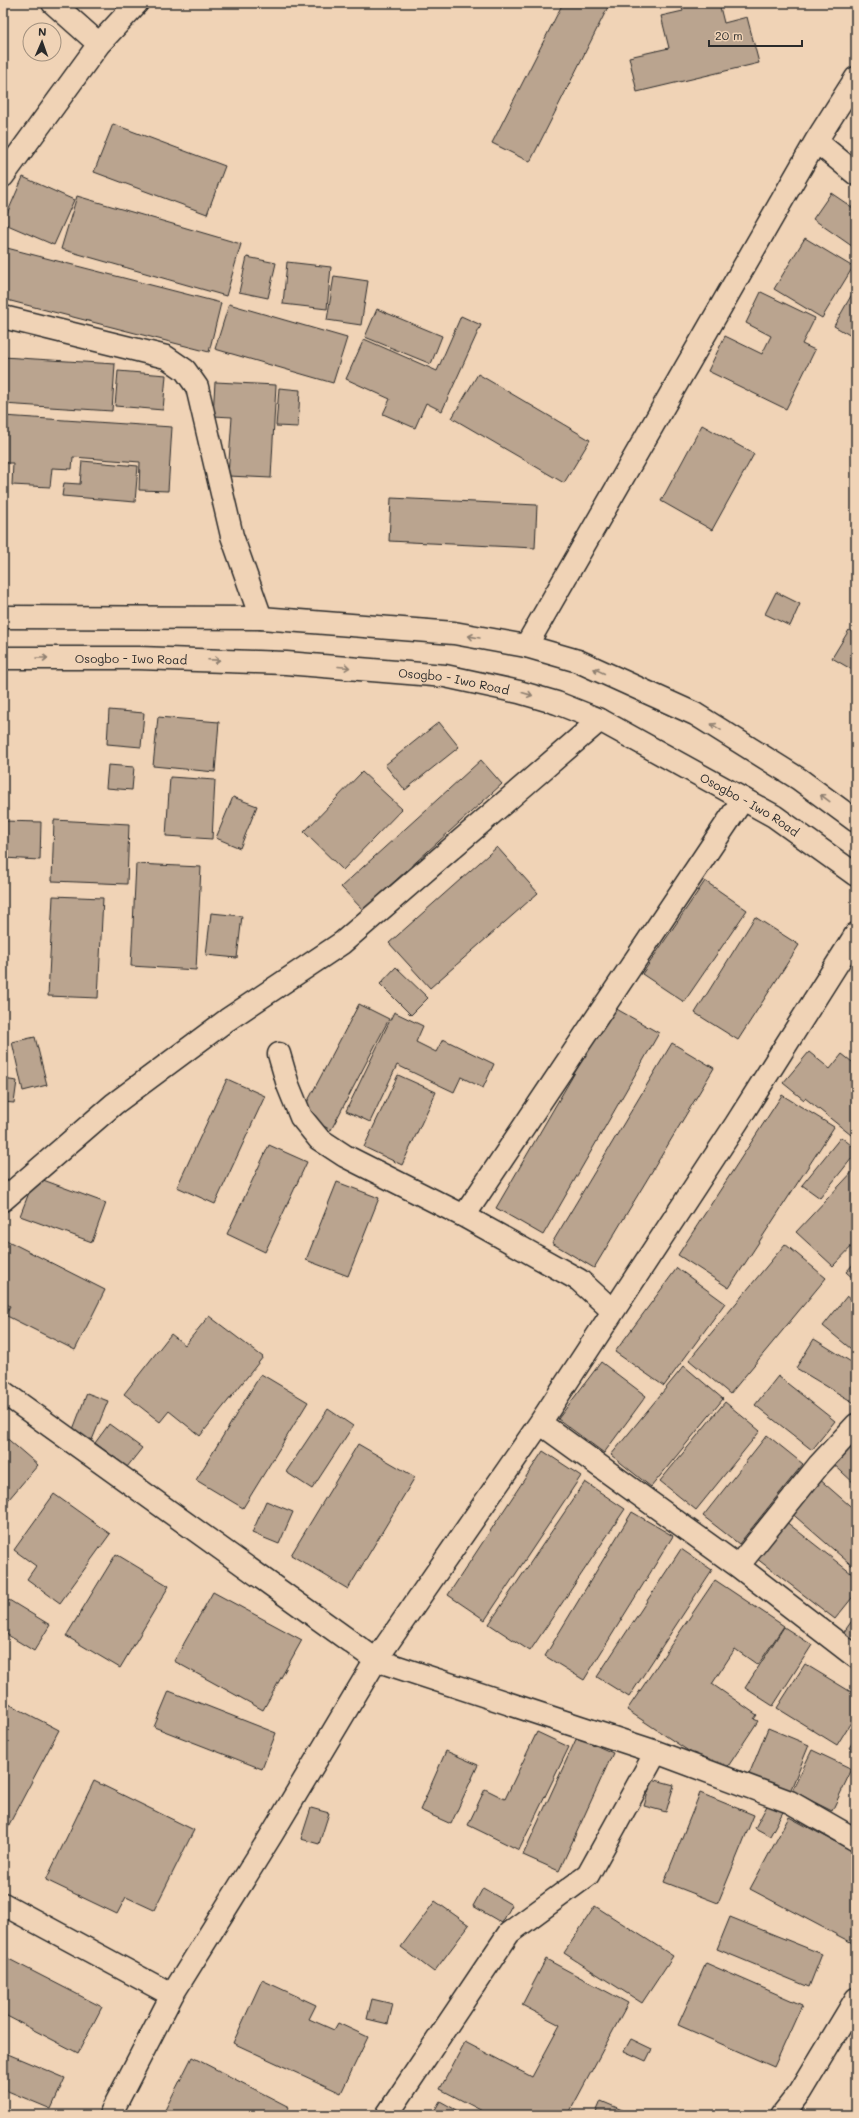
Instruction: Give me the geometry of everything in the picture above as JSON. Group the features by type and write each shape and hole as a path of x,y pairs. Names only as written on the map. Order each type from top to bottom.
{"street":[{"path":"53,3 99,44"},
{"path":"3,176 99,44 137,3"},
{"path":"526,646 816,141 856,78"},
{"path":"816,141 856,174"},
{"path":"3,317 166,357 185,370 197,387 232,536 261,618"},
{"path":"3,617 261,618 454,633 526,646 578,661 695,714 799,779 856,821"},
{"name":"Osogbo - Iwo Road","path":"3,658 139,658 286,663 445,676 519,692 557,703 600,720 774,816 856,875"},
{"path":"3,1200 120,1100 227,1020 342,943 600,720"},
{"path":"464,1216 743,799"},
{"path":"110,2115 172,1995 272,1834 376,1660 540,1423 853,946"},
{"path":"279,1054 288,1085 301,1116 319,1139 345,1156 464,1216 579,1280 613,1311"},
{"path":"3,1392 376,1660 656,1752 790,1802 856,1840"},
{"path":"540,1423 738,1566 856,1656"},
{"path":"738,1566 819,1466 856,1425"},
{"path":"387,2115 509,1933 588,1875 656,1752"},
{"path":"3,1904 172,1995"},
{"path":"782,2115 800,2092 856,1999"}],"building":[{"path":"563,3 610,3 530,162 492,143"},
{"path":"681,3 719,3 724,23 747,17 759,63 637,92 629,57 669,48 661,16 683,11"},
{"path":"113,124 225,166 207,214 94,172"},
{"path":"23,177 74,200 54,245 3,223"},
{"path":"831,193 856,210 856,249 813,219"},
{"path":"77,196 241,244 226,296 61,249"},
{"path":"805,238 853,267 822,318 774,289"},
{"path":"3,247 221,303 209,352 3,299"},
{"path":"247,257 276,263 268,298 239,292"},
{"path":"287,262 331,267 327,309 283,304"},
{"path":"334,276 368,281 361,325 327,320"},
{"path":"856,287 856,332 853,337 834,326"},
{"path":"761,292 815,318 802,344 815,350 786,409 708,371 725,336 762,354 771,336 746,323"},
{"path":"229,304 347,338 333,383 215,349"},
{"path":"377,309 442,336 431,364 365,337"},
{"path":"461,316 481,325 442,411 426,403 415,428 383,414 390,399 346,379 364,339 437,371"},
{"path":"3,357 115,364 112,411 3,404"},
{"path":"118,371 166,375 163,410 115,406"},
{"path":"478,374 590,440 564,483 452,418"},
{"path":"215,382 276,385 271,478 228,476 232,417 213,416"},
{"path":"279,388 300,390 298,427 276,426"},
{"path":"3,416 172,427 168,491 139,490 140,462 73,457 72,469 52,468 50,487 12,485 13,463 3,463"},
{"path":"702,425 754,454 712,530 661,501"},
{"path":"82,461 138,466 135,502 62,496 64,483 80,484"},
{"path":"391,498 537,505 535,548 389,541"},
{"path":"776,592 800,604 790,626 765,614"},
{"path":"849,630 856,635 856,672 832,658"},
{"path":"109,710 144,713 141,747 107,744"},
{"path":"158,717 219,722 215,772 153,766"},
{"path":"439,722 459,747 405,790 385,765"},
{"path":"481,760 502,784 363,910 341,887"},
{"path":"108,765 134,767 132,790 106,788"},
{"path":"362,772 402,809 343,870 304,832"},
{"path":"170,777 215,780 212,839 166,836"},
{"path":"233,797 257,806 240,848 216,838"},
{"path":"54,820 129,824 127,884 52,881"},
{"path":"3,821 41,822 40,860 3,858"},
{"path":"497,847 538,893 430,988 389,943"},
{"path":"136,864 201,867 196,970 131,966"},
{"path":"705,881 747,910 684,1002 642,974"},
{"path":"53,896 103,898 98,998 48,996"},
{"path":"211,913 242,916 237,958 206,955"},
{"path":"755,917 799,945 738,1040 695,1013"},
{"path":"396,967 428,998 411,1015 380,984"},
{"path":"359,1004 389,1019 331,1130 301,1114"},
{"path":"613,1007 659,1033 543,1235 496,1208"},
{"path":"394,1012 423,1026 416,1042 436,1052 443,1039 494,1064 483,1088 461,1077 454,1092 397,1065 370,1122 346,1111"},
{"path":"35,1037 47,1085 23,1091 12,1042"},
{"path":"856,1038 856,1047 852,1043"},
{"path":"672,1043 714,1068 594,1268 552,1243"},
{"path":"809,1052 830,1069 842,1054 856,1065 856,1139 805,1098 804,1100 783,1083"},
{"path":"398,1075 436,1092 402,1165 364,1147"},
{"path":"3,1079 17,1081 14,1103 3,1102"},
{"path":"227,1079 265,1096 215,1204 177,1187"},
{"path":"782,1095 834,1127 729,1288 678,1255"},
{"path":"841,1137 856,1149 856,1153 820,1198 802,1185"},
{"path":"269,1145 307,1162 265,1252 227,1234"},
{"path":"856,1168 856,1242 833,1266 796,1232"},
{"path":"35,1177 106,1203 92,1242 20,1216"},
{"path":"337,1182 379,1198 348,1276 306,1260"},
{"path":"6,1240 105,1290 75,1350 5,1315 10,1306 3,1302 3,1247"},
{"path":"785,1244 826,1278 730,1394 689,1360"},
{"path":"856,1261 856,1281 846,1272"},
{"path":"677,1268 725,1303 664,1386 615,1352"},
{"path":"847,1296 856,1303 856,1353 823,1326"},
{"path":"209,1316 263,1357 200,1436 169,1411 160,1422 124,1394 171,1334 185,1345"},
{"path":"814,1339 856,1365 856,1404 796,1368"},
{"path":"601,1362 646,1396 604,1453 558,1419"},
{"path":"684,1366 723,1399 651,1487 611,1455"},
{"path":"261,1374 308,1402 243,1508 196,1480"},
{"path":"778,1376 835,1421 812,1450 755,1405"},
{"path":"87,1393 108,1401 92,1440 72,1432"},
{"path":"725,1402 760,1431 696,1510 660,1481"},
{"path":"328,1409 353,1426 312,1489 286,1472"},
{"path":"109,1424 142,1448 127,1467 95,1443"},
{"path":"856,1433 856,1485 829,1460"},
{"path":"3,1435 38,1465 3,1506"},
{"path":"767,1435 803,1464 739,1544 703,1516"},
{"path":"358,1444 415,1477 348,1589 291,1555"},
{"path":"543,1451 581,1476 485,1620 448,1595"},
{"path":"818,1478 856,1511 856,1569 789,1511"},
{"path":"585,1482 625,1509 530,1651 489,1624"},
{"path":"54,1494 110,1534 60,1603 27,1579 36,1566 14,1550"},
{"path":"266,1501 293,1512 279,1544 252,1533"},
{"path":"632,1512 673,1536 584,1680 545,1656"},
{"path":"785,1521 856,1577 856,1593 835,1619 756,1558"},
{"path":"681,1549 712,1570 629,1697 597,1677"},
{"path":"116,1554 169,1586 120,1668 66,1636"},
{"path":"715,1580 784,1626 758,1665 735,1649 712,1684 757,1715 754,1719 758,1721 723,1774 627,1710"},
{"path":"213,1592 302,1640 263,1710 174,1661"},
{"path":"9,1600 50,1625 34,1651 3,1632 3,1609"},
{"path":"856,1615 856,1652 839,1639"},
{"path":"784,1627 812,1645 773,1706 745,1688"},
{"path":"805,1664 856,1695 856,1714 837,1745 777,1708"},
{"path":"169,1691 276,1733 262,1769 154,1727"},
{"path":"3,1701 59,1730 3,1836"},
{"path":"768,1728 809,1745 789,1794 748,1777"},
{"path":"537,1732 569,1747 519,1850 468,1825 485,1789 505,1799"},
{"path":"577,1737 613,1753 559,1871 523,1855"},
{"path":"856,1737 856,1753 849,1748"},
{"path":"812,1750 852,1769 832,1811 792,1791"},
{"path":"446,1751 478,1765 451,1824 420,1810"},
{"path":"652,1779 674,1785 666,1812 644,1806"},
{"path":"94,1781 194,1830 154,1910 126,1897 117,1914 46,1880"},
{"path":"700,1793 754,1815 718,1903 664,1882"},
{"path":"768,1804 783,1812 770,1836 755,1828"},
{"path":"311,1808 329,1813 319,1844 301,1839"},
{"path":"789,1817 856,1853 856,1945 750,1889"},
{"path":"483,1888 512,1905 502,1923 473,1906"},
{"path":"435,1901 469,1925 434,1972 401,1947"},
{"path":"595,1906 673,1956 642,2003 564,1953"},
{"path":"730,1917 822,1954 809,1987 717,1949"},
{"path":"3,1956 102,2007 78,2053 3,2014"},
{"path":"546,1959 628,2003 568,2115 490,2115 440,2089 465,2042 532,2077 560,2025 522,2005"},
{"path":"706,1963 802,2005 774,2067 678,2025"},
{"path":"262,1980 316,2005 309,2019 334,2030 338,2023 368,2037 341,2093 233,2043"},
{"path":"372,1999 393,2004 388,2024 367,2019"},
{"path":"631,2039 652,2049 646,2061 624,2051"},
{"path":"3,2052 65,2078 51,2109 3,2089"},
{"path":"192,2057 289,2107 285,2115 175,2115 165,2110"},
{"path":"440,2101 465,2115 432,2115"},
{"path":"601,2101 634,2115 595,2115"}]}
